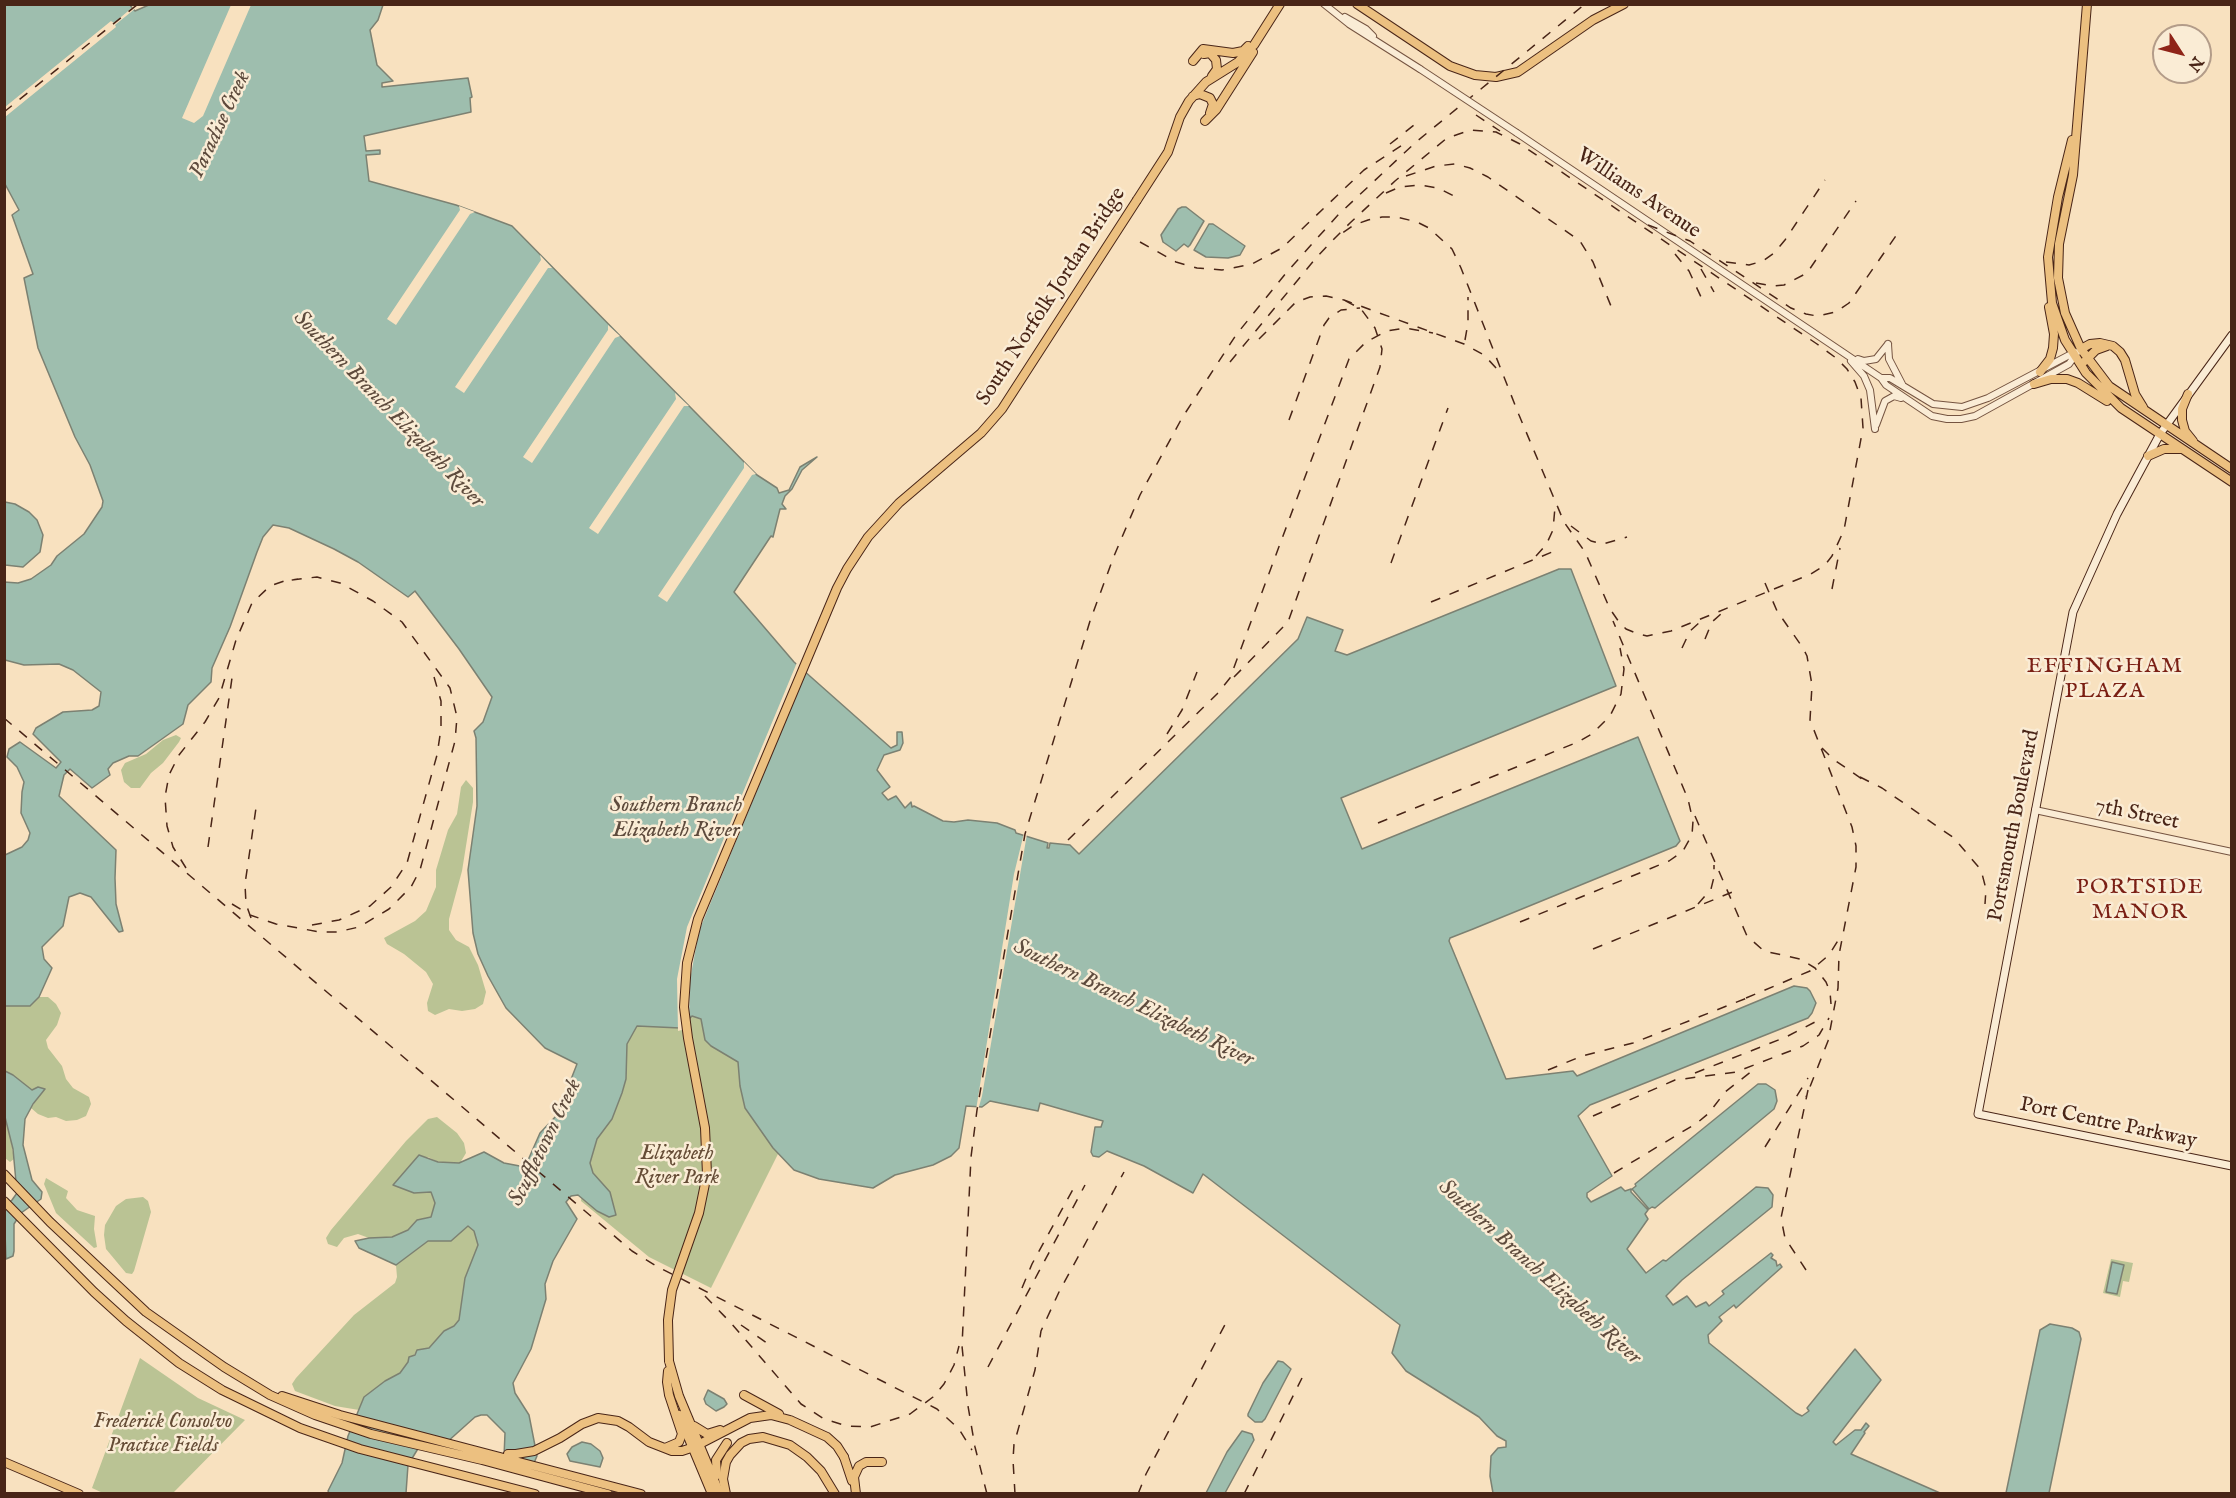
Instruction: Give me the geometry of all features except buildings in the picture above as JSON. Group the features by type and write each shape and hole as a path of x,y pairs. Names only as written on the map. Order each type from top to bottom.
{"highway":[{"path":"4,1174 50,1222 146,1312 224,1367 292,1406 338,1418 371,1434 454,1448 641,1494"},
{"path":"4,1201 110,1307 179,1363 222,1390 254,1407 330,1439 371,1453 535,1494"},
{"path":"664,1448 679,1443 682,1434 669,1395 667,1383 669,1371"},
{"path":"483,1455 516,1454 545,1446 582,1424 598,1419 618,1421 629,1426 649,1442 664,1448 682,1451 697,1446"},
{"path":"719,1493 730,1455 741,1443 763,1437 790,1446 807,1457 821,1471 835,1494"},
{"path":"844,1456 855,1494"},
{"path":"855,1494 855,1478 859,1466 866,1462 882,1462"},
{"path":"546,1472 608,1494"},
{"path":"512,1488 524,1494"}],"main road":[{"path":"1206,82 1217,69 1215,58 1210,54 1204,53 1193,61 1203,49 1236,53 1252,46 1278,4"},
{"path":"1357,4 1450,66 1475,75 1496,77 1518,72 1593,20 1624,4"},
{"path":"2076,353 2074,336 2065,313 2060,289 2059,244 2073,175 2087,4"},
{"path":"1190,99 1203,94 1212,100 1212,110 1205,121 1216,110 1266,25"},
{"name":"South Norfolk Jordan Bridge","path":"697,1446 675,1407 669,1371 668,1320 672,1290 699,1213 707,1174 705,1128 684,1007 687,963 698,919 837,588 852,560 898,503 981,433 1002,409 1168,152 1180,117 1190,99 1206,82 1231,66 1252,46"},
{"path":"1219,52 1231,66"},
{"path":"2040,372 2050,359 2054,344 2048,305 2051,239 2058,197 2078,116"},
{"path":"2049,270 2055,312 2084,371 2121,408"},
{"name":"Portsmouth Boulevard","path":"1978,1114 2073,612 2116,514 2160,434 2232,335"},
{"path":"2076,353 2095,343 2111,346 2123,356 2137,399 2154,418"},
{"path":"2084,371 2087,358 2099,348 2111,346"},
{"path":"2076,353 2087,358 2109,386 2232,469"},
{"path":"2034,384 2050,379 2067,379 2078,383 2121,408 2232,482"},
{"path":"2188,394 2182,410 2182,423 2197,447"},
{"path":"2148,456 2164,448 2185,450"},
{"name":"Port Centre Parkway","path":"1978,1114 2232,1166"},
{"path":"669,1361 697,1446 719,1493"},
{"path":"744,1395 820,1434 837,1446 844,1456"},
{"path":"690,1423 707,1434 764,1415 785,1418"},
{"path":"697,1446 741,1422"},
{"path":"719,1493 716,1460 727,1443"},
{"path":"4,1462 79,1494"}],"street":[{"name":"Williams Avenue","path":"1324,4 1357,29 1376,39 1881,378 1886,385 1909,402 1938,418 1961,419 1975,416 2069,364 2076,353"},
{"path":"1843,353 1864,362 1870,361 1880,356 1888,344 1892,366 1905,387"},
{"path":"1843,353 1860,371 1869,386 1875,429 1882,406 1887,399 1896,396 1909,402"},
{"name":"Williams Avenue","path":"1881,378 1890,378 1934,404 1962,407 1981,402 2076,353"},
{"name":"7th Street","path":"2035,810 2232,852"}],"green space":[{"path":"176,735 181,738 179,742 140,788 131,788 124,782 121,770 125,763 146,754 163,740"},
{"path":"466,780 473,788 473,802 462,871 449,919 449,930 456,940 469,947 478,965 486,992 483,1004 475,1009 462,1011 449,1009 435,1015 428,1011 427,1003 433,984 426,972 387,944 384,938 415,921 426,911 436,887 436,870 448,830 457,814 461,787"},
{"path":"39,997 48,997 61,1013 57,1025 46,1040 48,1048 62,1066 66,1079 73,1088 89,1097 91,1104 86,1116 77,1120 66,1121 38,1114 31,1108 44,1089 38,1087 32,1090 5,1071 5,1006 29,1006"},
{"name":"Elizabeth River Park","path":"694,1014 701,1017 739,1060 780,1150 711,1288 649,1257 581,1201 585,1166 625,1044 637,1023"},
{"path":"4,1117 8,1123 14,1159 10,1162 5,1158"},
{"path":"437,1117 457,1133 464,1143 466,1153 460,1163 438,1162 428,1157 405,1171 393,1185 414,1193 431,1192 435,1203 431,1217 417,1220 408,1230 392,1237 369,1238 358,1234 344,1238 337,1247 328,1244 326,1238 331,1230 406,1141 428,1119"},
{"path":"46,1178 68,1191 66,1198 77,1210 95,1216 94,1229 97,1247 94,1248 56,1213 44,1184"},
{"path":"143,1197 148,1201 151,1212 134,1271 132,1274 126,1273 106,1249 105,1225 116,1206 126,1199"},
{"path":"468,1226 474,1231 478,1245 465,1278 459,1320 454,1326 444,1331 429,1348 418,1350 400,1373 364,1397 359,1410 335,1406 295,1391 292,1384 296,1378 354,1315 395,1283 396,1265 428,1241 451,1241"},
{"path":"2111,1259 2133,1263 2129,1282 2123,1281 2120,1297 2103,1293"},
{"name":"Frederick Consolvo Practice Fields","path":"140,1358 198,1398 245,1420 173,1493 103,1493 92,1488"}],"water":[{"name":"Southern Branch Elizabeth River","path":"129,4 135,11 151,4 383,5 378,20 370,30 377,65 393,81 382,83 382,87 468,78 472,97 470,98 471,112 364,136 366,151 380,150 380,154 366,155 369,181 456,205 512,226 757,475 777,488 779,493 789,490 800,467 817,457 802,470 792,489 785,496 782,504 786,509 780,509 773,537 771,536 734,592 794,662 891,748 897,745 897,732 902,732 903,743 900,750 884,755 877,770 890,787 882,793 888,800 896,796 905,808 911,802 912,807 943,821 968,820 997,823 1015,830 1016,833 1048,843 1047,848 1050,843 1070,845 1079,854 1298,639 1307,617 1343,630 1335,651 1347,655 1559,569 1571,569 1616,686 1341,798 1362,849 1638,737 1680,841 1676,846 1450,938 1449,941 1506,1079 1573,1071 1577,1076 1794,986 1807,988 1810,991 1816,1003 1808,1018 1590,1105 1578,1116 1612,1176 1587,1193 1587,1197 1591,1202 1621,1187 1625,1191 1631,1189 1631,1192 1648,1210 1645,1214 1648,1219 1627,1249 1646,1273 1663,1260 1666,1261 1756,1187 1768,1188 1773,1195 1772,1207 1682,1280 1666,1296 1673,1305 1687,1296 1696,1307 1706,1302 1709,1306 1724,1294 1722,1291 1771,1253 1773,1255 1771,1258 1776,1261 1777,1266 1780,1264 1782,1267 1736,1308 1734,1305 1719,1317 1722,1321 1708,1335 1709,1343 1802,1416 1809,1411 1807,1408 1855,1349 1881,1380 1833,1442 1836,1445 1855,1430 1861,1430 1866,1423 1869,1426 1851,1454 1940,1493 1493,1493 1490,1476 1491,1456 1498,1448 1506,1447 1506,1441 1497,1436 1479,1417 1406,1371 1392,1353 1400,1325 1203,1174 1193,1193 1144,1166 1107,1151 1099,1157 1093,1156 1091,1152 1095,1127 1101,1127 1103,1121 1040,1103 1038,1111 990,1101 982,1107 966,1106 959,1148 951,1156 933,1165 895,1175 873,1188 819,1179 794,1170 773,1148 745,1108 738,1062 705,1040 701,1019 692,1016 680,1028 637,1026 627,1044 626,1079 622,1093 612,1119 597,1139 590,1163 593,1173 610,1192 616,1215 609,1217 597,1211 578,1195 571,1196 566,1202 577,1219 553,1261 545,1284 546,1299 531,1349 513,1383 515,1393 529,1415 537,1456 531,1470 504,1457 505,1433 487,1415 481,1415 475,1417 446,1443 425,1443 419,1447 408,1465 406,1493 329,1493 342,1463 348,1436 364,1397 400,1373 409,1357 415,1355 417,1350 429,1348 444,1331 454,1326 459,1320 465,1278 478,1245 474,1231 468,1226 451,1241 428,1241 396,1265 359,1248 355,1241 392,1237 408,1230 417,1220 431,1217 435,1203 431,1192 414,1193 393,1185 419,1155 438,1162 459,1163 484,1152 504,1163 525,1167 540,1133 557,1115 577,1064 545,1048 506,1008 478,954 473,933 468,870 477,806 474,731 483,722 492,697 415,591 408,597 358,562 334,549 289,528 273,525 263,537 257,552 230,627 212,668 211,682 188,705 183,724 138,756 129,756 113,763 108,769 110,775 92,788 70,769 64,775 59,796 116,850 116,904 123,931 119,932 91,897 80,893 69,897 63,926 42,947 44,959 52,968 39,997 30,1006 5,1006 5,855 22,847 30,833 21,813 24,782 17,767 7,757 9,749 20,742 56,768 61,762 33,734 36,728 63,712 92,710 99,706 101,692 73,670 59,664 24,665 5,660 4,582 18,583 31,579 51,565 57,556 84,534 102,507 103,501 90,465 75,437 38,348 24,278 33,274 12,215 19,210 5,184 5,5"},
{"path":"1186,207 1204,221 1190,245 1188,247 1184,244 1176,251 1163,242 1161,235 1178,209"},
{"path":"1209,224 1213,224 1245,246 1240,255 1228,258 1206,257 1194,250"},
{"path":"5,502 15,504 29,512 37,520 43,535 40,552 23,567 5,565"},
{"path":"5,1071 32,1090 38,1087 45,1089 25,1119 23,1145 32,1180 42,1192 41,1199 21,1213 14,1224 13,1256 6,1259 4,1206 17,1193 13,1149 5,1117"},
{"path":"1758,1084 1766,1084 1775,1090 1777,1101 1774,1109 1655,1208 1649,1209 1632,1189 1636,1186 1635,1184"},
{"path":"2112,1262 2124,1265 2117,1294 2106,1292"},
{"path":"2050,1324 2072,1328 2079,1332 2081,1339 2049,1493 2006,1493 2040,1330"},
{"path":"1278,1361 1291,1369 1265,1419 1262,1422 1255,1422 1248,1414 1263,1383"},
{"path":"708,1390 724,1399 727,1404 716,1411 706,1404 704,1399"},
{"path":"1242,1431 1252,1434 1254,1440 1225,1493 1206,1493 1227,1452"},
{"path":"582,1442 591,1444 600,1451 603,1458 600,1467 570,1461 567,1454 572,1447"}],"pier":[{"path":"231,5 251,5 203,116 194,123 182,118"},
{"path":"134,6 136,8 115,25 116,27 5,117 5,107 111,21 114,23"},
{"path":"459,206 475,212 470,214 396,325 387,319 460,210"},
{"path":"540,255 552,268 548,268 464,393 455,387 541,260"},
{"path":"608,325 620,336 615,338 532,463 523,457 608,330"},
{"path":"675,393 689,406 684,406 598,534 589,528 676,399"},
{"path":"744,462 756,474 752,475 667,602 658,596 744,468"},
{"path":"798,660 807,669 699,931 690,980 689,1023 678,1031 677,979 687,927"},
{"path":"1024,833 1027,834 982,1096 978,1110 976,1110 1014,874"}],"railway":[{"path":"4,112 138,4"},
{"path":"987,1494 975,1447 968,1406 962,1346 971,1157 977,1110 1025,834 1090,621 1114,556 1140,495 1182,418 1236,335 1286,273 1338,215 1416,142 1585,4"},
{"path":"1476,115 1500,131"},
{"path":"1390,144 1414,125"},
{"path":"1230,362 1316,258 1335,238 1350,223 1395,181 1447,138 1471,130 1496,132 1520,144 1817,344 1847,369 1861,398 1863,428 1844,530 1832,556 1825,565 1811,574 1671,631 1647,636 1626,629 1610,609 1585,552 1564,522 1452,249 1429,228 1397,217 1368,220 1354,225 1335,238"},
{"path":"1140,242 1176,262 1197,268 1222,270 1252,264 1282,248 1364,170 1407,142"},
{"path":"1406,176 1436,166 1455,164 1488,177 1580,241 1593,262 1613,311"},
{"path":"1726,262 1749,265 1763,261 1774,253 1825,180"},
{"path":"1386,193 1400,187 1420,185 1438,188 1454,196"},
{"path":"1756,283 1772,286 1784,285 1807,273 1856,201"},
{"path":"1648,225 1690,241 1791,308 1817,316 1836,312 1849,303 1900,230"},
{"path":"1675,254 1689,271 1701,297"},
{"path":"1701,269 1714,292"},
{"path":"1259,339 1296,302 1310,297 1326,296 1344,300 1464,344 1484,355 1498,370"},
{"path":"1465,340 1468,323 1468,297"},
{"path":"1234,677 1288,622 1380,367 1382,349 1375,328 1361,309 1344,300"},
{"path":"1289,420 1324,325 1329,318 1341,310 1360,308"},
{"path":"1068,840 1217,694 1230,678 1349,359 1366,342 1387,331 1405,328 1433,333"},
{"path":"1391,563 1448,408"},
{"path":"1536,556 1546,545 1553,530 1555,507"},
{"path":"1571,526 1591,541 1603,544 1627,537"},
{"path":"1832,589 1840,548"},
{"path":"1431,602 1557,550"},
{"path":"232,904 250,915 276,924 320,932 337,932 359,927 389,909 411,887 420,870 455,741 457,717 450,688 402,622 373,601 340,583 317,577 291,580"},
{"path":"186,868 173,847 167,826 165,797 169,775 179,755 205,722 219,698 236,640 252,603 270,586 298,579"},
{"path":"1765,583 1777,611 1807,656 1812,685 1810,720 1852,827 1856,846 1856,867 1839,955 1838,988 1828,1041 1806,1097"},
{"path":"1705,639 1712,622 1722,613"},
{"path":"1520,922 1669,861 1683,851 1692,835 1693,821 1688,799 1613,621"},
{"path":"1682,648 1690,631 1700,622"},
{"path":"1378,823 1578,742 1592,734 1610,716 1621,694 1624,669 1620,648"},
{"path":"312,925 339,920 370,906 391,887 407,863 437,755 441,729 441,701 432,670"},
{"path":"1167,734 1182,710 1197,672"},
{"path":"208,847 232,678"},
{"path":"4,718 632,1251 658,1267 937,1409 959,1429 972,1450"},
{"path":"1822,748 1833,759 1865,781"},
{"path":"1860,777 1882,788 1954,838 1981,870 1986,889 1985,904"},
{"path":"251,918 246,904 245,884 256,808"},
{"path":"1695,816 1747,936 1764,951 1800,959 1815,968 1826,982 1831,1004"},
{"path":"1698,904 1711,889 1714,865"},
{"path":"1593,949 1735,891"},
{"path":"1746,998 1810,971 1829,955 1839,939"},
{"path":"1548,1070 1582,1056 1633,1043 1752,996"},
{"path":"1593,1116 1675,1080 1736,1072 1803,1046 1819,1035 1829,1018"},
{"path":"1695,1073 1786,1037 1815,1022"},
{"path":"1614,1173 1697,1123 1709,1113 1725,1092 1752,1071"},
{"path":"1765,1147 1808,1078"},
{"path":"1806,1270 1785,1238 1781,1218 1808,1090"},
{"path":"1015,1494 1014,1444 1035,1370 1041,1331 1059,1292 1124,1172"},
{"path":"1022,1288 1032,1264 1077,1182"},
{"path":"988,1367 1085,1185"},
{"path":"705,1296 801,1404 824,1419 847,1426 870,1427 910,1414 933,1397 944,1384 954,1365 959,1346"},
{"path":"1138,1494 1146,1474 1229,1317"},
{"path":"741,1325 771,1346"},
{"path":"1244,1494 1302,1378"}],"district":[{"name":"EFFINGHAM PLAZA","path":"2105,680"},
{"name":"PORTSIDE MANOR","path":"2140,900"}],"water label":[{"name":"Paradise Creek","path":"221,125"},
{"name":"Scuffletown Creek","path":"546,1143"}]}
